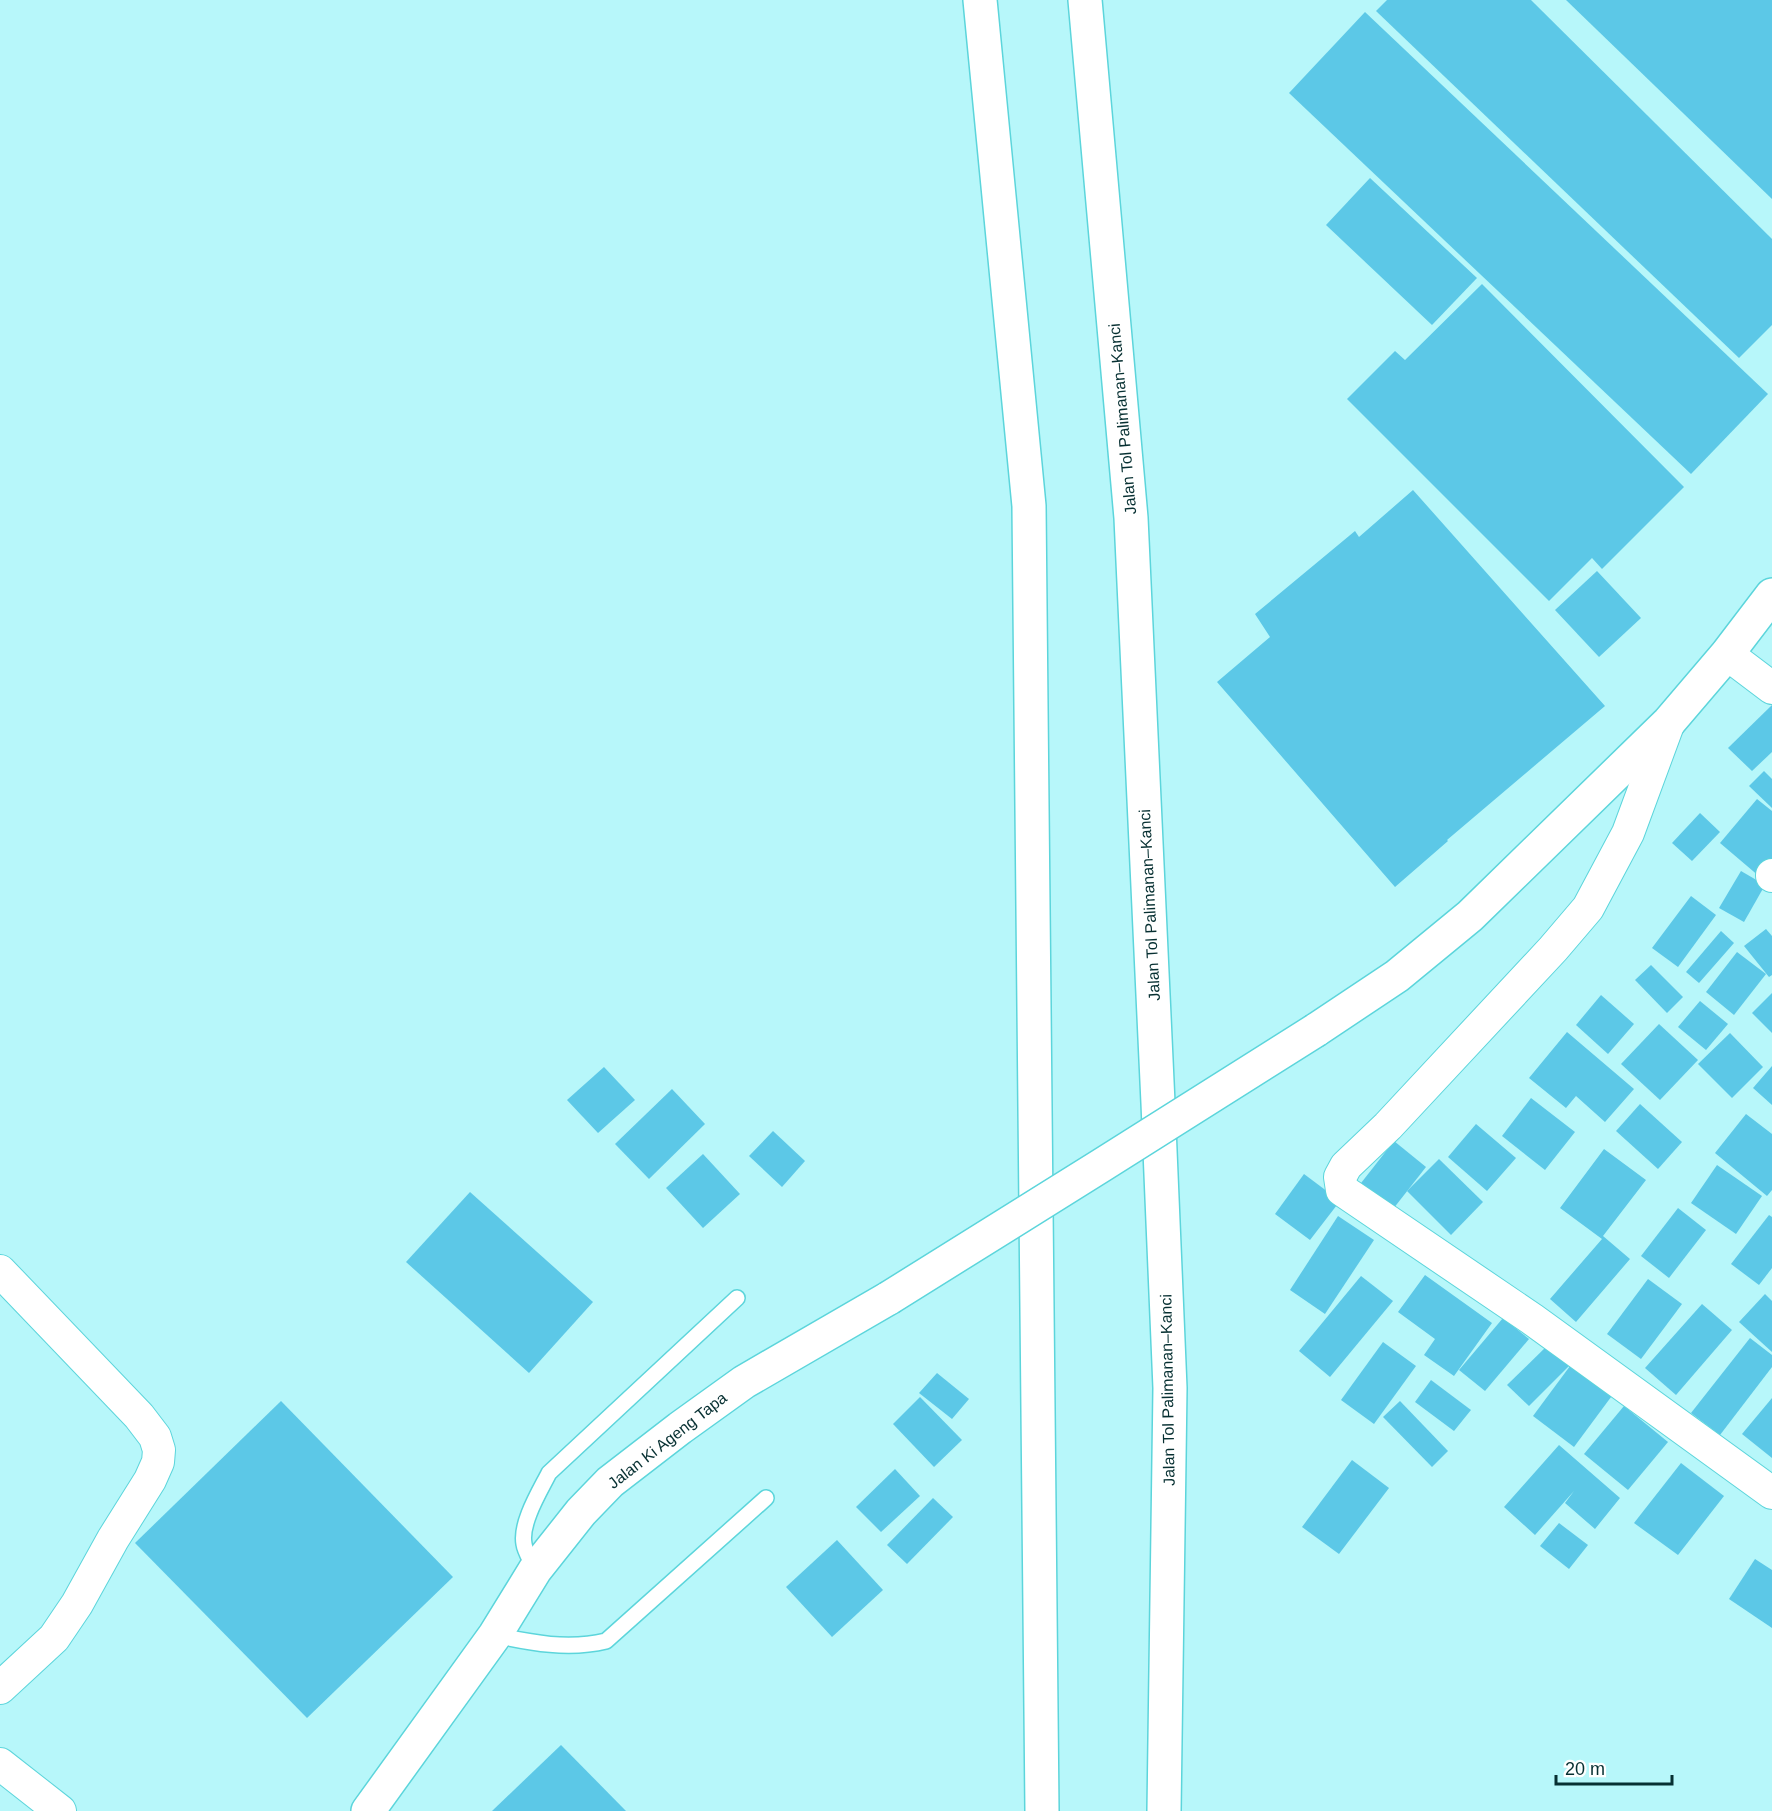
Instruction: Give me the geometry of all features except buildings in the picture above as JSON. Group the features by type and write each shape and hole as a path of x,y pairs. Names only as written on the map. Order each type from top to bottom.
{"main road":[{"path":"980,0 1029,506 1042,1811"},
{"name":"Jalan Tol Palimanan–Kanci","path":"1085,0 1131,518 1158,1103 1170,1388 1164,1811"},
{"name":"Jalan Ki Ageng Tapa","path":"368,1811 495,1635 536,1570 581,1512 610,1482 744,1382 889,1298 1316,1030 1397,976 1470,916 1670,722 1727,654 1772,595"}],"street":[{"path":"1727,654 1772,688"},
{"path":"1670,722 1628,833 1588,908 1553,949 1388,1126 1346,1166 1342,1171 1340,1183 1342,1190 1532,1319 1772,1493"},
{"path":"0,1271 139,1416 155,1437 159,1450 158,1462 150,1480 113,1539 77,1604 54,1638 0,1688"},
{"path":"0,1764 60,1811"}],"lane":[{"path":"536,1570 524,1544 524,1531 530,1512 549,1473 737,1298"},
{"path":"495,1635 573,1646 606,1641 766,1498"}]}
